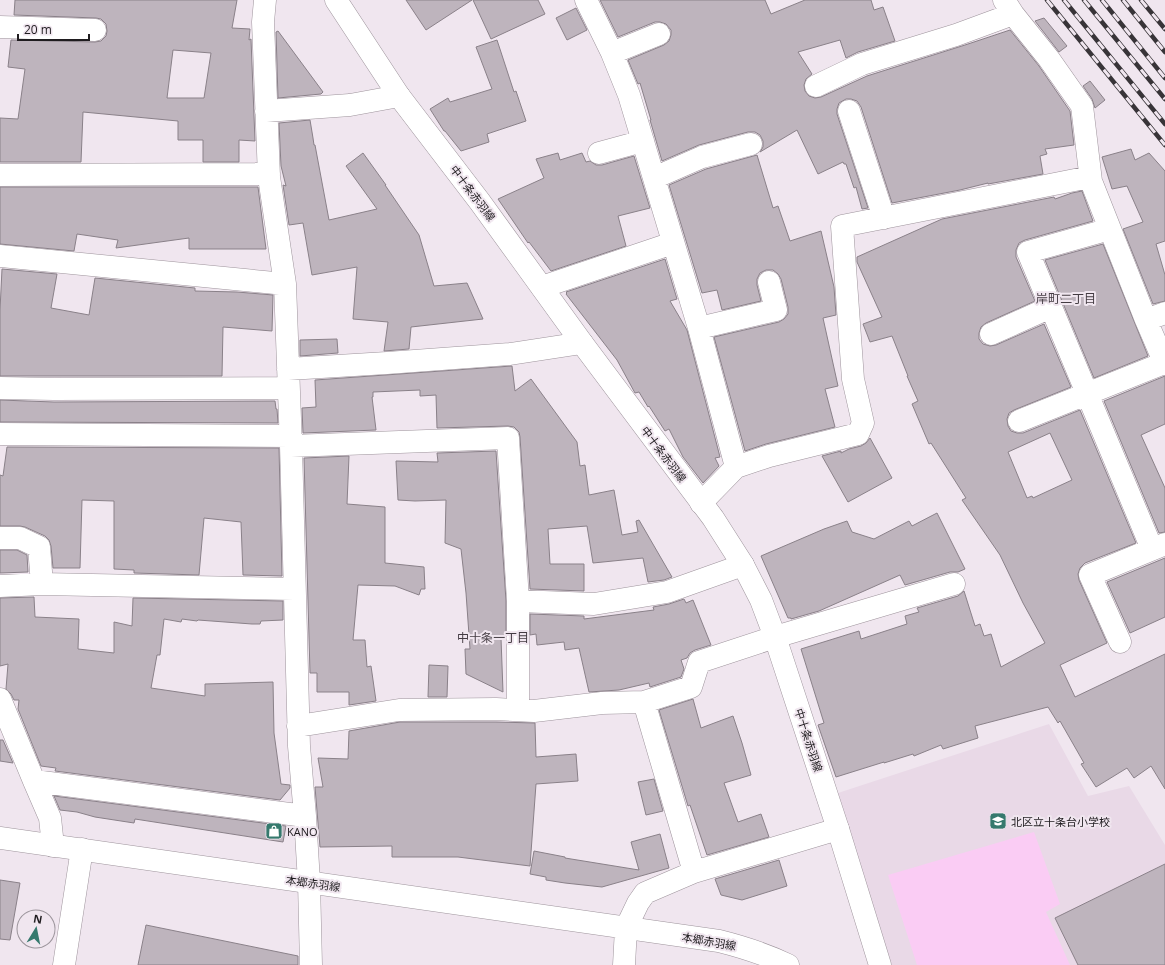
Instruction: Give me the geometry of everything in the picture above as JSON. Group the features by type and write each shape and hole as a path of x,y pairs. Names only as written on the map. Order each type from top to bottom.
{"street":[{"path":"265,0 262,22 269,174 285,284 298,726 309,882 311,965"},
{"name":"中十条赤羽線","path":"336,0 399,96 480,202 582,343 700,503 713,518 743,564 761,600 775,637 838,829 880,965"},
{"path":"586,0 612,53 629,95 699,328 736,467"},
{"path":"816,86 862,64 956,35 1008,7 1049,59 1082,106 1090,177 1110,229 1156,317 1165,363 1019,421"},
{"path":"0,27 95,30"},
{"path":"612,53 659,34"},
{"path":"266,111 350,105 399,96"},
{"path":"849,111 884,218"},
{"path":"599,153 643,140"},
{"path":"654,178 702,157 751,144"},
{"path":"0,175 269,174"},
{"path":"700,503 736,467 769,456 858,434 863,423 853,379 842,226 1090,177"},
{"path":"1110,229 1028,252 1087,393 1159,547 1090,575 1120,642"},
{"path":"542,287 673,243"},
{"path":"0,256 285,284"},
{"path":"699,328 776,310 769,282"},
{"path":"991,334 1051,307"},
{"path":"0,388 54,389 288,378 387,363 510,354 582,343"},
{"path":"0,434 290,441 508,438 518,601 518,710"},
{"path":"0,538 20,538 39,546 42,584"},
{"path":"518,601 594,604 667,592 743,564"},
{"path":"0,586 42,584 294,589"},
{"path":"298,726 399,710 496,709 534,711 602,703 644,702 691,688 699,662 775,637 954,584"},
{"path":"0,699 50,818 53,846"},
{"path":"644,702 694,872"},
{"path":"34,781 305,816"},
{"path":"624,965 626,928 638,903 645,893 694,872 838,829"},
{"name":"本郷赤羽線","path":"0,838 718,941 765,954 788,965"},
{"path":"64,965 82,850"}],"shaded area":[{"name":"北区立十条台小学校","path":"1049,724 1088,796 1129,786 1165,845 1165,965 892,965 838,793"},
{"path":"1034,832 1060,904 1046,912 1070,965 917,965 888,875"}],"building":[{"path":"15,0 237,0 232,28 250,29 249,40 251,39 255,141 239,140 239,162 203,162 203,140 178,140 178,121 83,112 81,162 0,162 0,118 18,119 25,69 8,67 11,40 95,42 101,41 106,36 107,31 106,24 101,19 96,18 14,15","holes":["173,50 211,53 204,98 167,98"]},
{"path":"406,0 472,0 426,30"},
{"path":"473,0 538,0 545,14 491,39"},
{"path":"600,0 765,0 771,14 805,0 871,0 874,10 883,7 895,41 858,52 846,58 840,40 798,52 812,74 806,79 804,85 805,91 809,96 815,98 821,97 867,76 1010,30 1039,66 1070,111 1074,145 1045,149 1047,154 1040,156 1043,174 988,183 892,203 861,107 857,101 846,99 839,103 837,114 868,208 862,209 856,187 854,188 846,164 843,162 818,174 797,130 760,152 763,147 763,141 760,135 755,132 748,132 699,145 662,161 640,83 638,84 628,60 664,45 669,41 671,30 666,24 655,22 618,37"},
{"path":"576,8 587,30 567,40 556,18"},
{"path":"1044,18 1067,46 1059,52 1035,21"},
{"path":"278,31 323,92 321,94 278,98 276,32"},
{"path":"497,40 514,92 516,91 526,121 487,134 489,142 461,151 444,131 430,109 448,98 450,102 492,89 476,47"},
{"path":"1090,81 1105,100 1095,108 1092,99 1083,86"},
{"path":"310,120 329,220 377,209 346,166 363,153 419,235 434,286 467,283 483,319 411,327 409,349 384,351 388,322 353,319 357,267 312,275 303,223 289,225 283,185 286,186 281,166 279,123"},
{"path":"1131,149 1135,160 1149,153 1165,171 1165,241 1156,244 1165,275 1165,301 1153,304 1123,229 1143,222 1127,186 1112,189 1102,157"},
{"path":"558,153 560,160 582,153 586,162 590,161 596,165 602,165 634,156 650,208 618,216 626,246 551,271 529,242 528,243 498,199 544,178 536,159"},
{"path":"757,155 773,208 778,206 790,241 821,231 834,287 836,315 823,318 838,386 825,389 835,427 766,444 745,451 714,337 779,322 784,319 788,314 788,307 781,279 773,270 766,270 760,273 757,279 757,285 761,301 722,310 717,290 702,293 669,185 706,169"},
{"path":"0,187 258,187 266,249 189,249 189,238 116,248 118,240 77,234 74,251 0,244"},
{"path":"1082,191 1093,221 1019,243 1016,250 1016,257 1035,301 986,323 981,327 979,339 983,344 990,346 996,345 1044,324 1071,387 1009,413 1007,419 1008,426 1011,431 1023,433 1080,410 1136,543 1085,563 1080,568 1078,574 1079,580 1107,643 1060,665 1075,697 1165,654 1165,789 1151,766 1134,778 1127,768 1096,787 1081,764 1084,763 1060,721 1058,723 1048,707 975,726 978,738 943,749 941,745 914,756 913,754 836,777 818,725 824,723 801,649 859,631 861,639 907,624 905,616 919,612 917,608 958,596 964,591 975,626 980,624 984,636 991,634 1001,667 1045,643 1023,603 1000,555 962,500 966,498 931,443 929,444 912,404 918,401 892,336 870,342 863,324 882,317 857,262 857,257 942,219 1054,197 1055,199","holes":["1050,433 1072,480 1033,498 1032,496 1027,498 1008,452"]},
{"path":"1103,244 1148,356 1094,378 1045,260"},
{"path":"665,259 677,299 670,301 687,330 720,457 715,458 719,466 703,483 683,457 669,429 665,431 639,392 635,393 617,360 566,294 566,292"},
{"path":"2,269 57,274 51,308 89,315 95,278 195,288 195,291 273,295 272,331 223,327 222,376 0,376 0,310"},
{"path":"337,339 338,353 300,356 300,340"},
{"path":"512,366 515,391 531,379 577,442 580,466 585,465 589,495 614,490 622,535 638,532 636,521 639,520 672,577 664,580 648,582 643,558 593,563 587,526 548,529 550,564 584,564 584,591 530,589 519,432 514,427 508,426 437,428 436,395 420,396 420,390 373,392 372,397 376,430 303,433 302,408 316,407 315,380"},
{"path":"1165,376 1165,424 1141,435 1165,488 1165,532 1159,533 1104,401"},
{"path":"0,400 54,402 275,401 278,423 0,422"},
{"path":"870,438 892,478 848,502 822,456 841,451 841,453 861,446"},
{"path":"7,447 279,448 282,576 243,575 241,522 204,518 199,575 134,573 134,570 114,569 114,501 82,500 80,568 53,568 51,546 49,540 45,536 25,527 0,526 0,475 3,476"},
{"path":"496,451 506,601 506,637 501,638 503,692 466,674 465,649 470,649 461,549 445,543 446,500 398,500 396,461 438,462 437,453"},
{"path":"349,456 347,504 385,507 385,563 424,567 425,589 421,589 419,595 395,586 358,585 353,640 365,640 367,667 371,666 376,701 349,705 349,692 317,692 317,673 310,673 304,458"},
{"path":"937,513 965,569 905,585 900,575 819,611 791,619 788,618 761,556 824,529 847,521 852,532 874,539 909,521 912,526"},
{"path":"0,550 17,550 27,555 28,572 0,573"},
{"path":"1165,558 1165,617 1130,633 1107,582"},
{"path":"34,597 35,617 79,619 78,649 114,653 114,622 132,626 133,598 283,601 283,620 261,621 260,624 182,619 181,622 164,619 160,655 157,655 151,688 205,696 205,684 273,682 274,733 281,784 290,785 290,788 280,800 55,771 56,768 41,766 18,709 19,700 14,700 6,689 8,664 0,666 0,598"},
{"path":"684,599 686,603 693,600 711,645 695,650 690,653 687,658 681,660 684,669 681,677 650,687 649,683 619,690 589,692 579,648 565,650 564,642 537,645 536,634 530,635 530,614 584,616 584,619 654,610 653,607"},
{"path":"429,665 448,666 447,697 428,697"},
{"path":"693,699 701,728 733,716 751,775 724,783 738,822 761,814 769,837 707,855 690,805 688,806 659,710"},
{"path":"400,722 535,723 536,757 576,754 578,781 536,784 530,866 458,857 392,857 392,846 320,847 315,787 323,787 318,758 348,759 349,731"},
{"path":"0,740 3,740 13,763 0,761"},
{"path":"654,779 663,811 646,815 638,782"},
{"path":"54,796 286,826 283,842 135,819 134,823 60,810"},
{"path":"660,834 669,868 602,887 546,880 546,877 530,874 534,851 565,858 639,870 631,842"},
{"path":"779,860 787,886 742,900 721,895 715,879"},
{"path":"1165,864 1165,965 1078,965 1055,918"},
{"path":"0,880 20,883 10,940 0,939"},
{"path":"146,925 298,956 298,965 138,965"}],"railway":[{"path":"1047,0 1165,145"},
{"path":"1064,0 1165,124"},
{"path":"1084,0 1165,99"},
{"path":"1102,0 1165,78"},
{"path":"1123,0 1165,52"},
{"path":"1141,0 1165,29"}],"place":[{"name":"北区立十条台小学校","path":"998,821"},
{"name":"KANO","path":"274,831"}],"district":[{"name":"岸町二丁目","path":"1066,298"},
{"name":"中十条一丁目","path":"493,637"}]}
